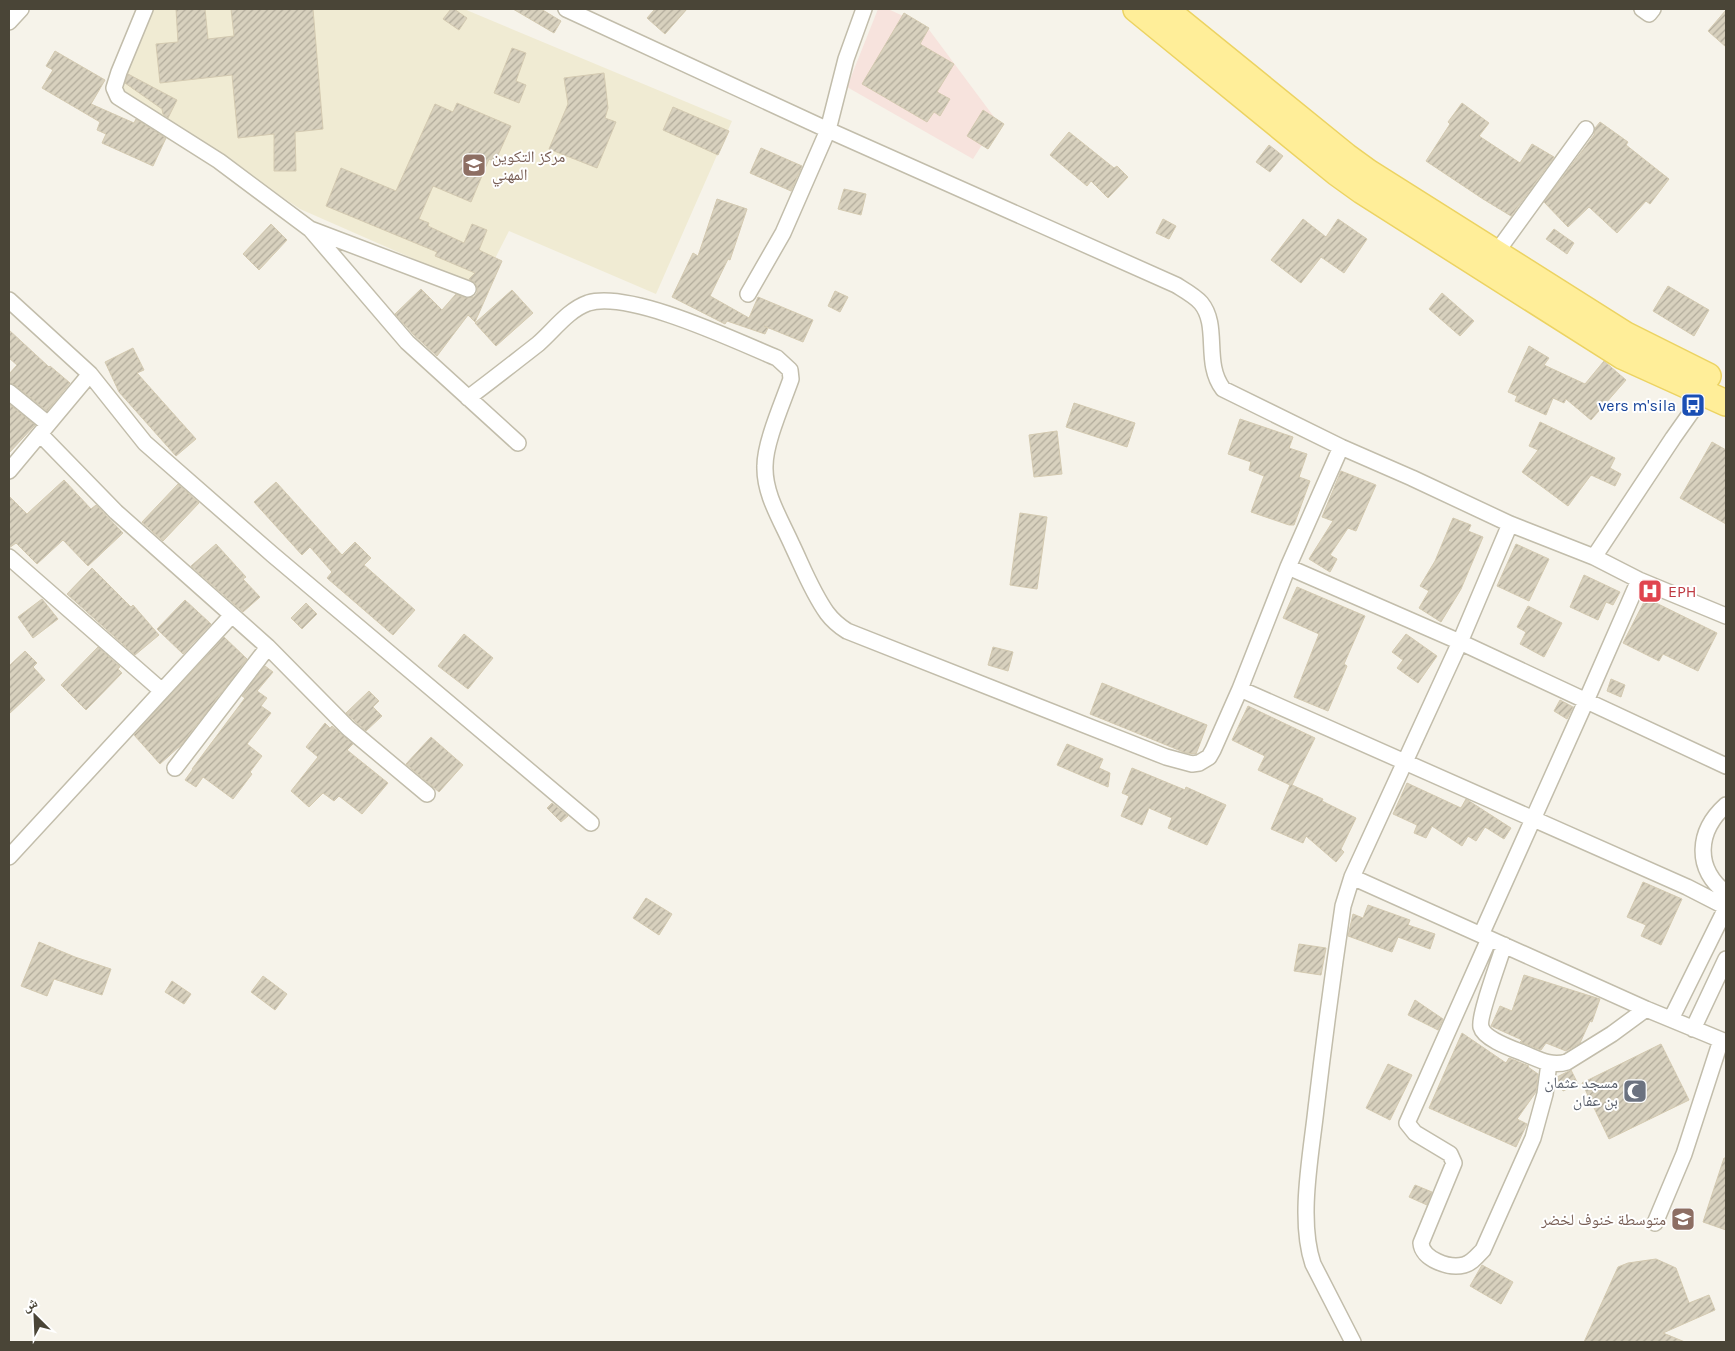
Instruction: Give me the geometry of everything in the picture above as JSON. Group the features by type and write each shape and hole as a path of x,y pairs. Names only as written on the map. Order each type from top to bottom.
{"main road":[{"path":"1136,9 1362,191 1622,356 1718,390"},
{"path":"1164,9 1346,156 1626,335 1718,390"}],"street":[{"path":"9,22 21,9"},
{"path":"145,9 114,88 118,97 219,161 310,229 407,342 518,443"},
{"path":"566,9 828,130 1176,285 1202,304 1207,312 1214,374 1223,389 1341,448 1412,478 1510,524 1594,557 1639,580 1726,616"},
{"path":"748,294 783,233 828,130 846,58 864,9"},
{"path":"1642,9 1649,14 1653,9"},
{"path":"1496,253 1586,129"},
{"path":"310,229 468,289"},
{"path":"9,300 90,374 145,443 273,555 591,823"},
{"path":"468,398 539,342 568,316 589,303 610,302 629,304 655,310 701,326 777,358 790,370 791,379 764,464 765,478 769,495 811,586 836,624 847,631 1166,757 1192,764 1204,760 1214,750 1288,567 1341,448"},
{"path":"9,471 90,374"},
{"path":"1594,557 1718,390"},
{"path":"9,392 116,512 268,647 348,728 427,794"},
{"path":"1353,1342 1313,1264 1306,1233 1309,1161 1343,906 1352,877 1460,642 1510,524"},
{"path":"9,557 162,691"},
{"path":"1288,567 1460,642 1726,766"},
{"path":"1549,1063 1545,1094 1534,1138 1483,1250 1472,1261 1460,1266 1450,1266 1429,1257 1422,1250 1421,1243 1454,1160 1450,1154 1415,1133 1407,1123 1533,818 1639,580"},
{"path":"9,856 232,615"},
{"path":"175,768 268,647"},
{"path":"1240,689 1687,887 1726,907 1671,1019"},
{"path":"1726,805 1706,829 1703,844 1703,859 1708,874 1717,886 1726,893"},
{"path":"1352,877 1646,1009 1724,1041 1688,1145 1654,1223"},
{"path":"1504,945 1481,1019 1481,1027 1485,1034 1504,1046 1549,1063 1561,1064 1612,1034 1646,1009"},
{"path":"1693,1028 1726,959"}],"shaded area":[{"name":"مركز التكوين المهني","path":"138,9 464,9 732,121 656,294 509,231 480,288 300,209 109,81"},
{"path":"878,9 888,9 927,27 997,121 973,159 847,87"}],"building":[{"path":"176,9 205,9 208,39 234,36 231,9 313,9 323,129 295,132 296,171 274,171 274,134 238,138 232,75 160,83 156,44 178,42"},
{"path":"451,9 467,18 459,30 443,19"},
{"path":"513,9 541,9 561,21 554,33"},
{"path":"655,9 687,9 665,34 647,18"},
{"path":"1726,10 1726,47 1708,31"},
{"path":"904,13 929,28 920,44 954,64 937,92 950,99 940,116 934,112 927,122 862,84"},
{"path":"512,48 526,53 516,81 526,85 519,103 494,93"},
{"path":"55,51 105,80 91,104 134,123 136,119 166,138 153,166 102,143 106,134 97,130 100,122 42,88 53,70 46,66"},
{"path":"604,73 608,108 605,118 616,122 597,168 549,149 568,104 564,78"},
{"path":"128,74 177,100 168,118 163,114 162,109 125,83"},
{"path":"457,103 511,126 495,162 489,159 471,202 433,186 419,219 429,223 428,226 464,243 472,224 487,230 479,250 502,261 475,322 468,315 437,356 395,314 421,289 442,310 456,294 465,298 474,297 477,293 477,287 469,279 475,273 435,256 437,252 326,206 341,168 396,191 435,104 453,112"},
{"path":"1462,103 1489,123 1479,136 1520,163 1532,144 1554,157 1511,216 1426,161 1450,124 1448,122"},
{"path":"673,107 729,131 718,155 663,130"},
{"path":"983,110 1004,124 988,149 967,136"},
{"path":"1600,122 1628,142 1626,145 1669,179 1650,204 1646,201 1617,233 1589,207 1568,227 1544,202 1594,135 1595,128"},
{"path":"1069,132 1114,168 1117,166 1128,177 1108,198 1091,181 1087,186 1050,155"},
{"path":"1269,145 1283,156 1270,172 1256,162"},
{"path":"761,148 802,166 791,191 750,173"},
{"path":"844,189 866,194 861,215 838,209"},
{"path":"717,199 747,209 730,260 728,259 710,296 749,318 758,297 813,320 803,342 764,326 768,328 765,334 727,321 725,324 672,297 693,253 698,256"},
{"path":"1163,219 1176,226 1169,239 1156,233"},
{"path":"1303,219 1326,237 1338,219 1367,239 1344,273 1321,257 1301,283 1271,260"},
{"path":"271,224 287,240 259,270 243,254"},
{"path":"1554,229 1574,243 1567,254 1546,239"},
{"path":"1668,286 1709,310 1694,336 1653,311"},
{"path":"512,290 533,313 496,346 475,323"},
{"path":"835,291 848,297 840,312 828,306"},
{"path":"1442,293 1474,321 1460,336 1429,309"},
{"path":"9,330 49,367 70,383 47,411 15,385 9,383 9,374 17,365 9,358"},
{"path":"1529,346 1549,358 1544,365 1585,384 1604,361 1626,380 1591,420 1566,399 1564,403 1553,398 1546,415 1515,401 1517,396 1508,392"},
{"path":"133,348 144,370 137,373 196,439 176,456 119,392 105,362"},
{"path":"1074,403 1135,423 1127,447 1066,427"},
{"path":"9,404 35,425 9,453"},
{"path":"1240,419 1293,437 1289,448 1307,454 1299,477 1310,481 1294,525 1251,512 1264,476 1249,470 1251,462 1228,454"},
{"path":"1540,422 1615,458 1610,468 1621,474 1615,486 1591,475 1568,506 1522,472 1538,450 1529,446"},
{"path":"1057,431 1062,474 1034,477 1029,435"},
{"path":"1712,442 1726,450 1726,524 1680,498"},
{"path":"1341,471 1376,485 1356,531 1348,528 1330,555 1337,559 1330,572 1309,559 1333,521 1322,517"},
{"path":"64,480 91,509 96,505 123,533 88,566 63,540 37,564 16,543 9,548 9,496 27,514"},
{"path":"276,482 342,555 355,542 371,558 364,565 415,610 393,635 327,578 332,572 310,547 302,555 254,502"},
{"path":"178,484 199,503 163,541 142,522"},
{"path":"1020,513 1047,517 1037,589 1010,585"},
{"path":"1453,518 1471,525 1468,531 1483,537 1461,589 1441,622 1419,608 1429,591 1420,586 1435,561"},
{"path":"216,544 246,577 243,579 260,597 243,612 191,566"},
{"path":"1516,544 1549,559 1529,601 1497,586"},
{"path":"92,568 131,607 133,605 159,635 135,655 67,594"},
{"path":"1584,575 1620,592 1613,605 1606,602 1598,620 1570,607"},
{"path":"1297,587 1365,616 1344,664 1347,666 1328,711 1294,697 1319,634 1283,618"},
{"path":"1646,598 1717,633 1698,671 1663,654 1659,661 1623,643"},
{"path":"42,599 58,619 33,638 18,617"},
{"path":"185,600 211,624 183,654 157,629"},
{"path":"306,603 317,614 302,629 291,618"},
{"path":"1528,606 1562,623 1544,657 1520,644 1526,632 1517,627"},
{"path":"464,634 493,658 468,689 438,666"},
{"path":"1406,634 1437,656 1418,683 1397,668 1403,660 1392,652"},
{"path":"224,637 247,659 181,745 160,764 134,735"},
{"path":"98,647 120,667 118,669 122,673 86,710 61,685"},
{"path":"993,647 1013,652 1008,671 988,665"},
{"path":"25,651 37,663 33,667 45,680 9,714 9,666"},
{"path":"265,666 273,672 257,691 267,698 261,706 271,713 247,744 262,756 250,772 252,774 233,799 203,777 196,787 185,780 245,698 242,696"},
{"path":"1611,679 1625,685 1621,697 1607,691"},
{"path":"1102,683 1207,725 1196,754 1186,753 1090,714"},
{"path":"369,691 379,701 373,707 382,716 366,731 346,713"},
{"path":"1560,700 1573,707 1567,719 1554,711"},
{"path":"1248,706 1315,738 1292,785 1323,799 1322,801 1356,818 1341,849 1344,852 1336,862 1306,836 1303,843 1271,829 1290,785 1258,770 1265,756 1232,740"},
{"path":"325,723 330,728 332,726 353,744 347,750 388,783 362,814 339,796 334,801 323,793 309,807 291,791 318,757 306,747"},
{"path":"431,737 463,765 439,792 406,764"},
{"path":"1067,744 1103,759 1099,768 1110,773 1108,787 1057,765"},
{"path":"1132,768 1185,790 1186,787 1226,805 1207,845 1168,828 1172,818 1149,808 1142,825 1121,816 1129,796 1122,793"},
{"path":"1407,783 1461,808 1466,799 1511,828 1504,839 1485,827 1476,841 1468,836 1462,846 1432,826 1426,838 1414,833 1417,825 1393,814"},
{"path":"552,803 568,816 561,822 547,808"},
{"path":"1643,882 1682,899 1661,945 1641,936 1646,925 1627,917"},
{"path":"646,898 672,914 659,935 633,918"},
{"path":"1368,905 1410,920 1408,925 1435,934 1430,949 1398,937 1392,952 1348,936 1353,914 1363,918"},
{"path":"39,942 111,969 102,995 54,979 47,996 21,986"},
{"path":"1299,944 1326,948 1321,975 1294,971"},
{"path":"1524,975 1600,999 1592,1022 1590,1021 1580,1043 1566,1051 1546,1043 1541,1050 1520,1042 1522,1040 1491,1026 1500,1006 1512,1011"},
{"path":"263,976 287,994 275,1010 251,992"},
{"path":"172,981 191,994 184,1004 165,992"},
{"path":"1415,1000 1443,1019 1438,1030 1408,1015"},
{"path":"1462,1033 1506,1063 1509,1058 1529,1066 1538,1074 1536,1092 1517,1119 1527,1124 1516,1147 1429,1108"},
{"name":"مسجد عثمان بن عفان","path":"1661,1044 1689,1100 1609,1139 1582,1083"},
{"path":"1388,1064 1412,1075 1390,1120 1366,1108"},
{"path":"1571,1070 1578,1084 1563,1091 1557,1077"},
{"path":"1724,1158 1726,1158 1726,1230 1703,1222"},
{"path":"1415,1185 1432,1192 1427,1205 1409,1197"},
{"path":"1656,1259 1676,1268 1689,1303 1709,1295 1715,1310 1663,1333 1685,1342 1584,1342 1618,1267 1628,1263"},
{"path":"1482,1265 1513,1282 1501,1304 1470,1286"}],"place":[{"name":"مركز التكوين المهني","path":"474,165"},
{"name":"vers m'sila","path":"1693,405"},
{"name":"EPH","path":"1650,591"},
{"name":"مسجد عثمان بن عفان","path":"1635,1091"},
{"name":"متوسطة خنوف لخضر","path":"1683,1219"}]}
